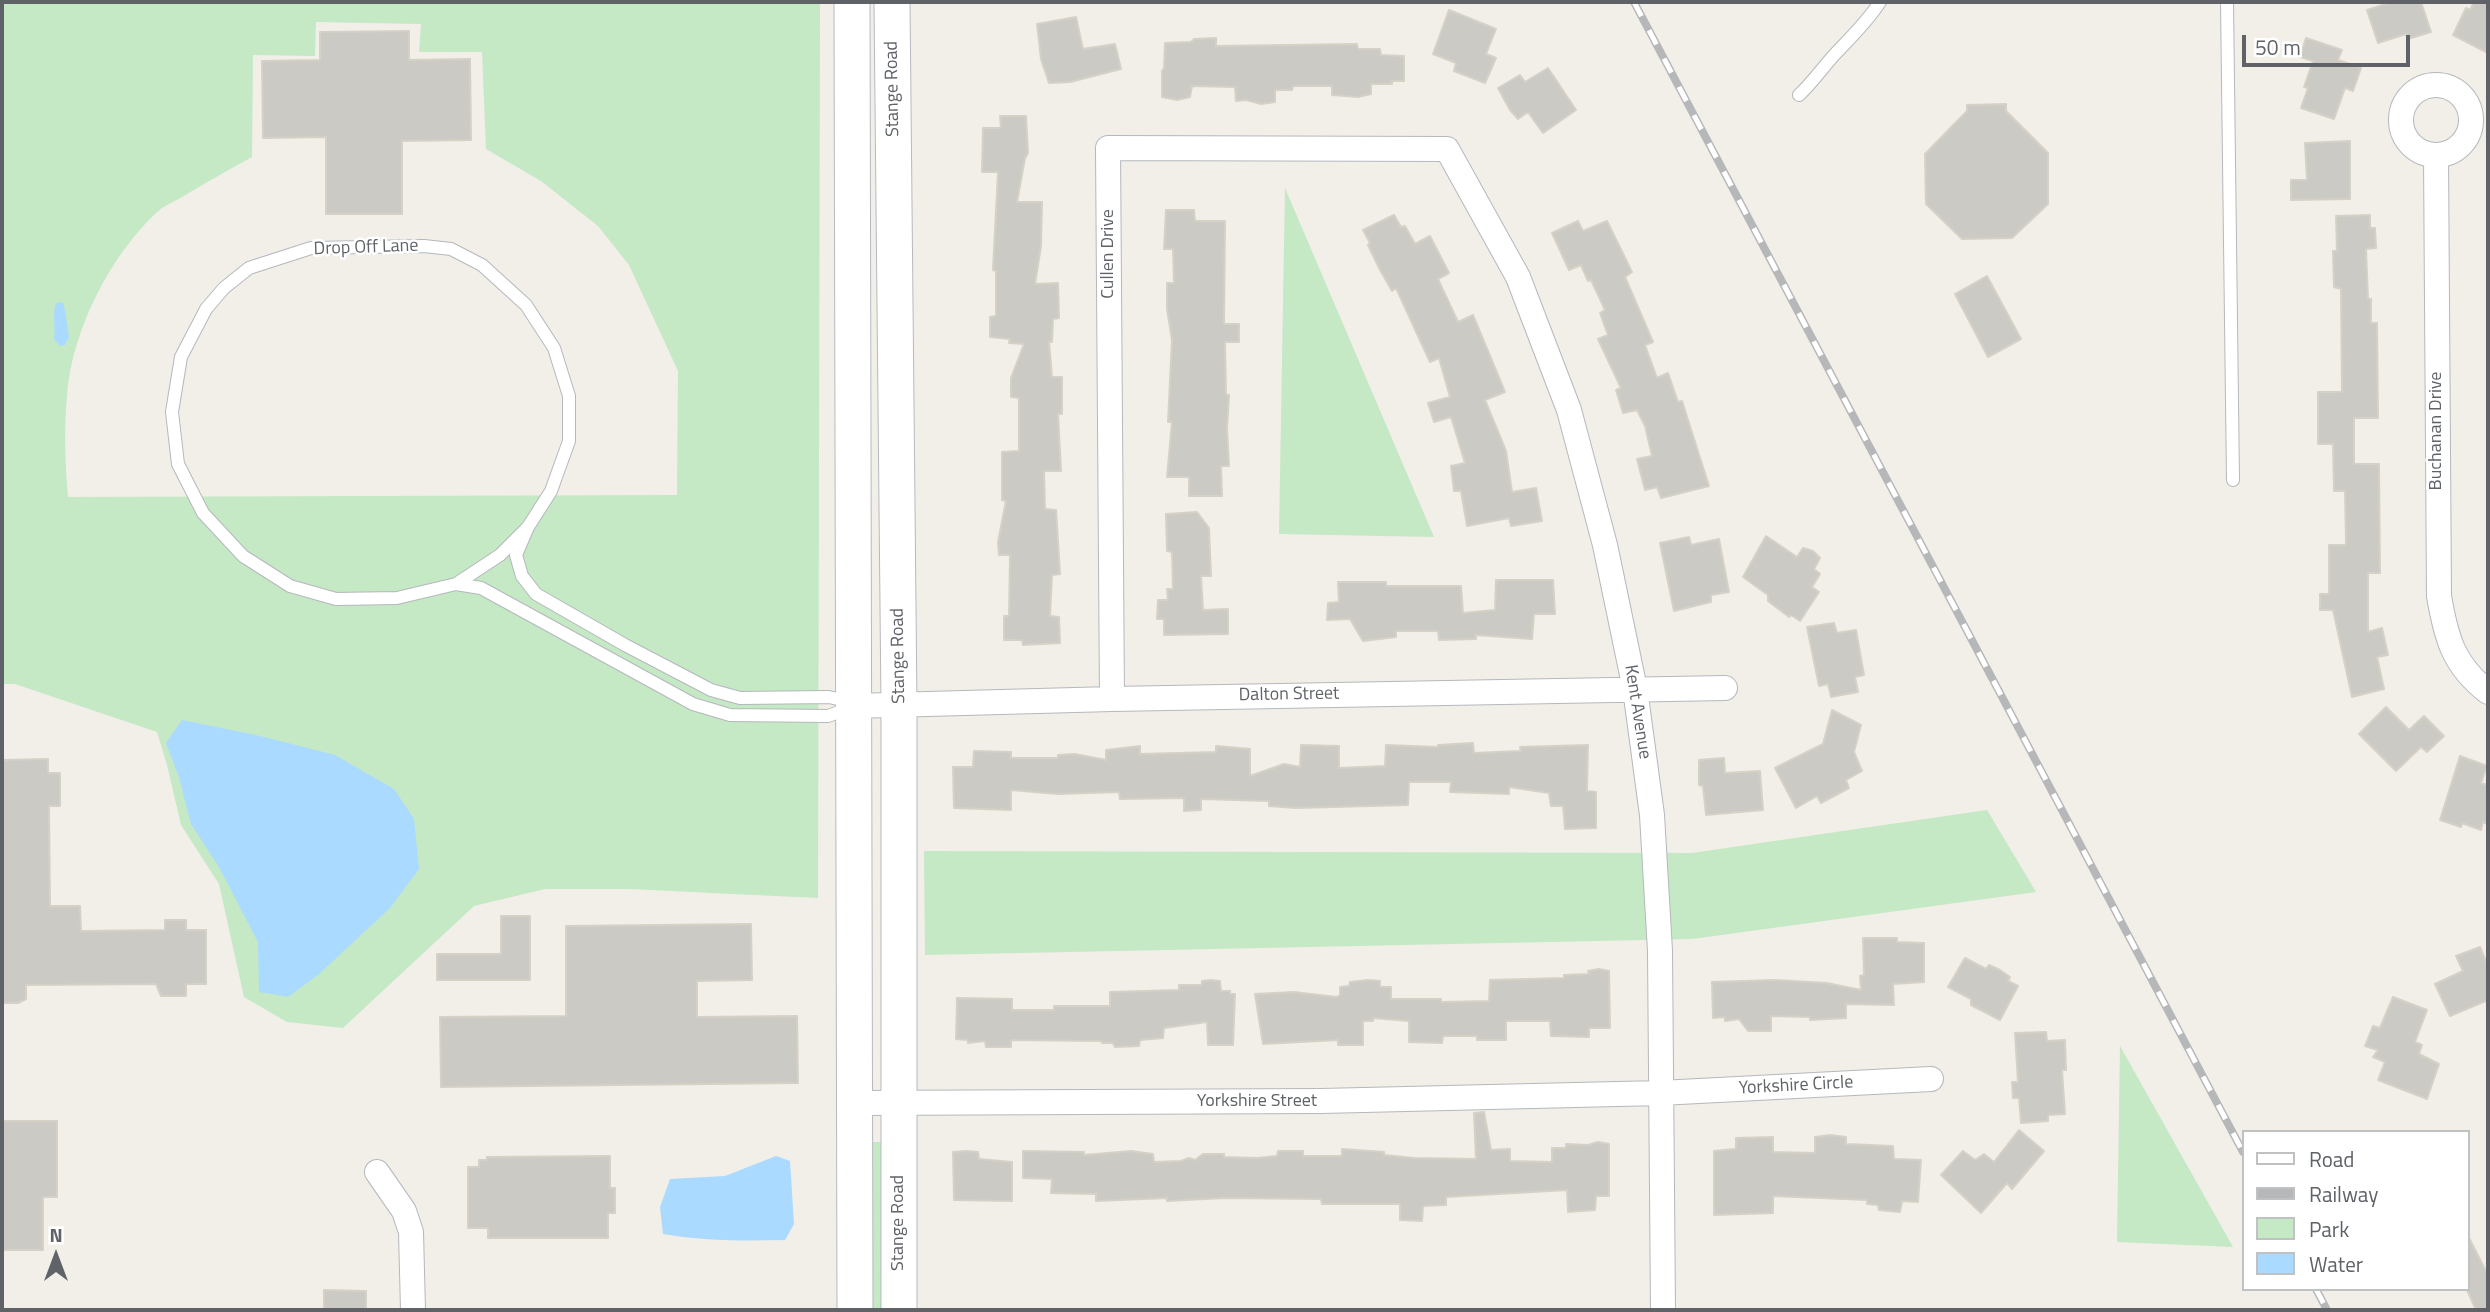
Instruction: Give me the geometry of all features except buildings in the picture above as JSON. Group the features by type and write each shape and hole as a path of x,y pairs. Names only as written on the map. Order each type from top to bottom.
{"main road":[{"path":"852,2 855,1310"},
{"name":"Stange Road","path":"892,2 899,706 899,1310"}],"street":[{"name":"Cullen Drive","path":"1112,699 1108,148 1447,149"},
{"name":"Kent Avenue","path":"1447,149 1518,277 1569,410 1605,545 1635,689 1652,815 1661,951 1662,1310"},
{"name":"Buchanan Drive","path":"2436,155 2438,596 2446,636 2463,668 2488,692"},
{"name":"Dalton Street","path":"853,706 1725,688"},
{"name":"Yorkshire Circle","path":"1660,1093 1931,1079"},
{"name":"Yorkshire Street","path":"854,1103 1321,1101 1660,1093"},
{"path":"377,1172 404,1211 411,1232 413,1310"}],"lane":[{"path":"1799,96 1837,51 1866,23 1880,2"},
{"path":"2227,2 2233,480"},
{"name":"Drop Off Lane","path":"456,584 397,598 336,599 290,586 243,556 203,513 178,464 172,412 181,357 206,309 249,268 311,248 424,246 451,249 482,265 526,305 554,348 569,396 569,442 551,491 528,527"},
{"path":"528,527 516,555 522,576 536,594 625,645 711,690 740,698 829,697 853,706"},
{"path":"456,584 500,555 528,527"},
{"path":"456,584 481,587 693,704 730,715 828,716 853,706"}],"green space":[{"path":"2,2 820,2 818,898 629,889 545,889 474,906 343,1028 287,1022 244,997 219,884 181,825 157,732 15,684 2,684","holes":["316,22 421,24 419,52 482,52 486,149 541,181 598,226 629,265 678,371 677,495 68,497 65,446 67,395 76,346 85,321 108,274 138,232 155,214 252,157 253,55 315,56"]},
{"path":"1285,188 1434,537 1279,534"},
{"path":"1987,810 2036,892 1692,939 925,955 924,851 1692,853"},
{"path":"2120,1046 2233,1247 2117,1242"},
{"path":"869,1142 884,1142 884,1310 869,1310"}],"water":[{"path":"62,302 69,337 65,345 60,346 54,339 54,311 56,303"},
{"path":"182,720 335,755 394,789 414,819 419,869 390,908 319,974 288,997 259,992 258,942 219,867 191,824 179,777 166,743"},
{"path":"776,1156 790,1161 794,1224 785,1240 724,1240 663,1234 660,1207 670,1179 725,1176"}],"railway":[{"path":"1634,2 2242,1150"},
{"path":"2317,1291 2327,1310"}]}
